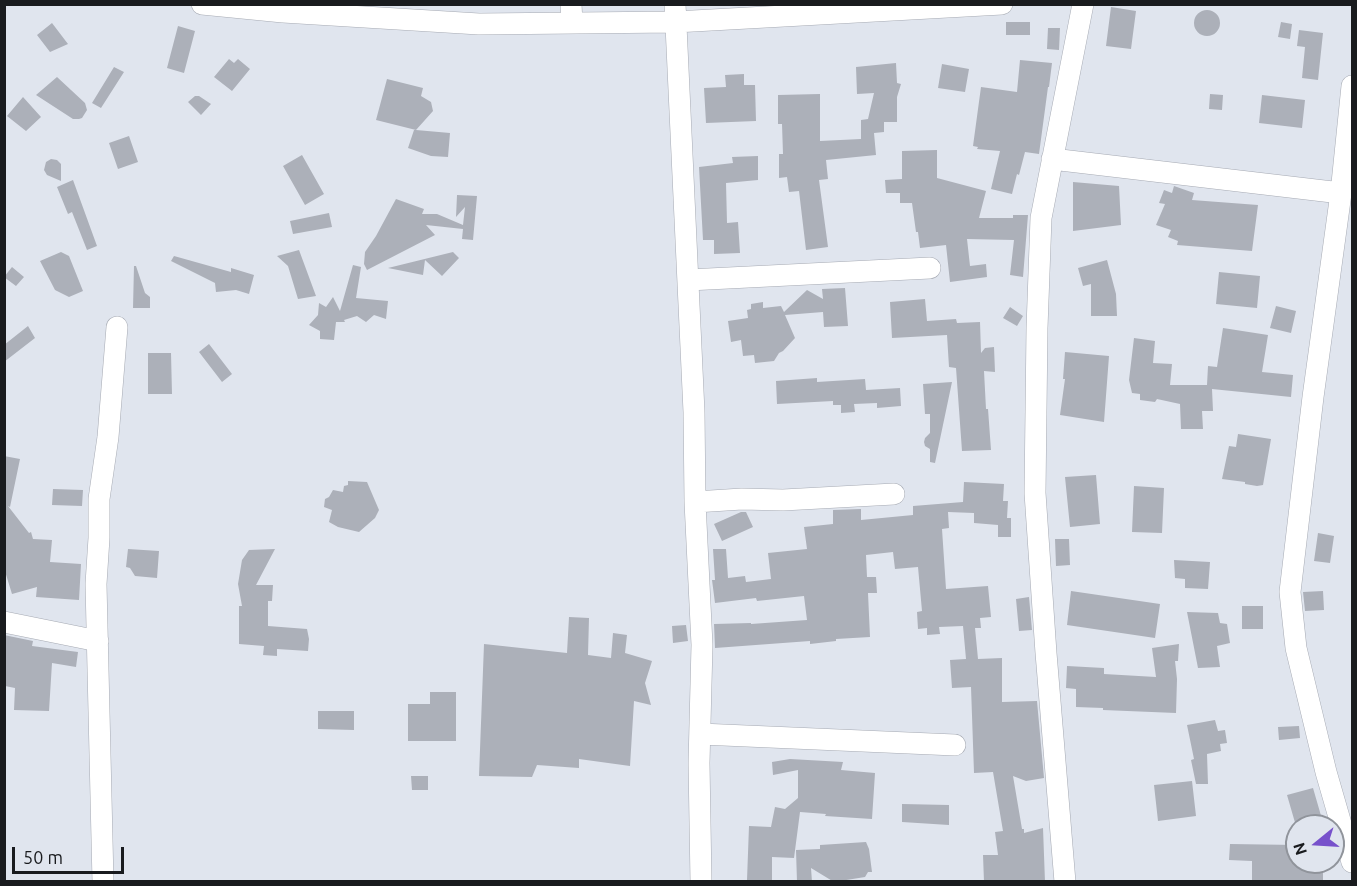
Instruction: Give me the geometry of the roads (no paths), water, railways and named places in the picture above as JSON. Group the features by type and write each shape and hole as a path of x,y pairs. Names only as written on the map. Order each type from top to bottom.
{"street":[{"path":"202,4 479,24 572,14 1002,4"},
{"path":"1065,882 1035,493 1037,328 1041,218 1083,4"},
{"path":"675,13 694,412 697,574 702,645 699,734 700,882"},
{"path":"1353,86 1290,592 1296,648 1326,772 1353,862"},
{"path":"1052,159 1341,193"},
{"path":"687,280 930,268"},
{"path":"103,882 96,584 99,499 108,437 117,327"},
{"path":"695,502 894,494"},
{"path":"4,622 98,641"},
{"path":"699,734 955,745"}]}
